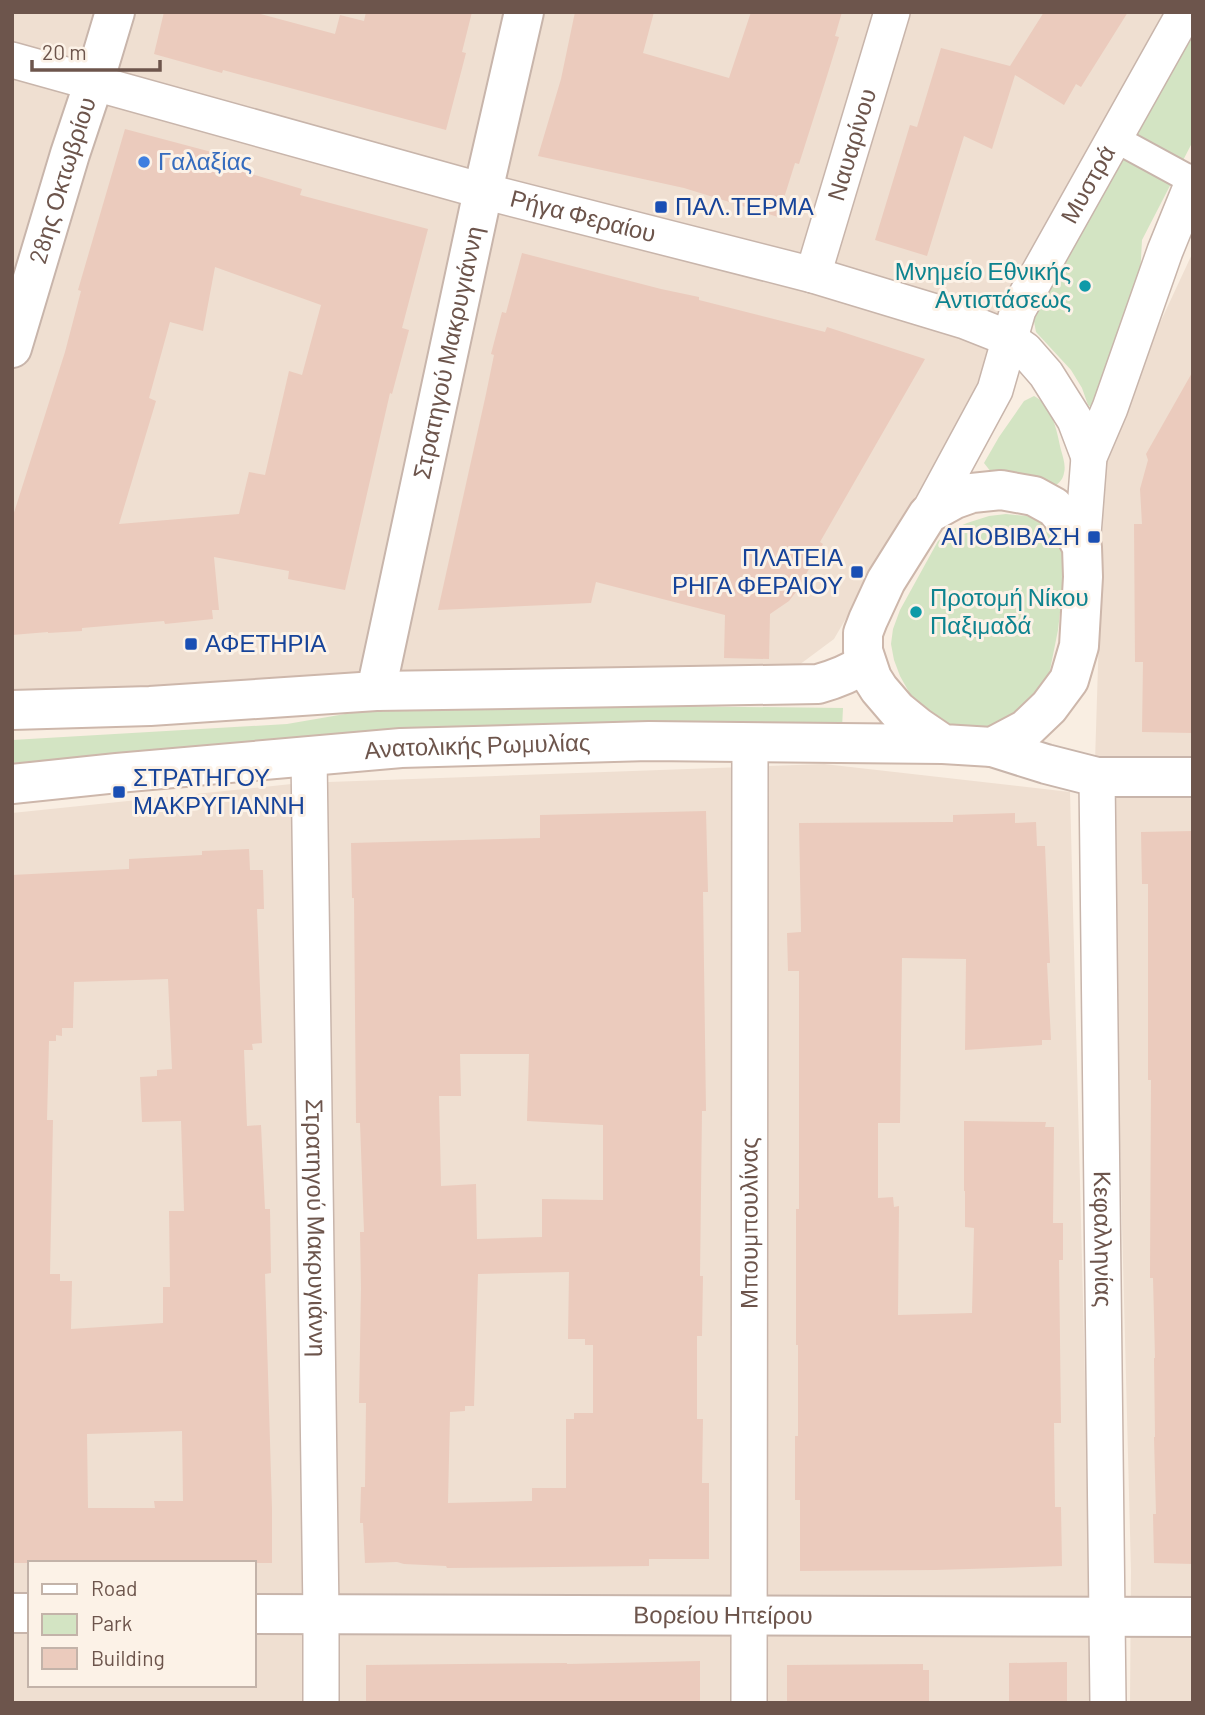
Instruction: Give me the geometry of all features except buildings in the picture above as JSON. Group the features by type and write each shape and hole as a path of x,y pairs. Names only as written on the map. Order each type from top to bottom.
{"main road":[{"name":"28ης Οκτωβρίου","path":"12,348 115,12"},
{"name":"Στρατηγού Μακρυγιάννη","path":"376,691 524,12"},
{"path":"992,747 1026,729 1049,707 1069,680 1079,646 1083,577 1082,547 1072,528 1055,507 1034,496 1001,490 972,493 928,514 886,581 868,620 862,643 866,663 879,689 892,705 943,744 992,747 1097,777 1193,777"},
{"path":"12,710 150,706 376,691 818,684 851,673 866,663"},
{"name":"Ανατολικής Ρωμυλίας","path":"12,784 117,772 401,748 649,741 943,744"},
{"name":"Βορείου Ηπείρου","path":"256,1614 1193,1617"}],"street":[{"name":"Ναυαρίνου","path":"813,275 892,12"},
{"name":"Μυστρά","path":"928,514 995,390 1018,310 1185,12"},
{"name":"Ρήγα Φεραίου","path":"12,60 483,191 813,275 965,321 1008,338 1025,350 1046,374 1075,421 1089,457"},
{"path":"1082,547 1089,457 1110,408 1165,251 1193,181 1114,138"},
{"name":"Μπουμπουλίνας","path":"750,743 750,1703"},
{"name":"Στρατηγού Μακρυγιάννη","path":"309,756 321,1703"},
{"name":"Κεφαλληνίας","path":"1097,777 1108,1703"}],"shaded area":[{"path":"12,12 1171,12 980,388 834,639 799,665 12,696"},
{"path":"1193,252 1193,762 1095,762 1105,441"},
{"path":"824,764 1070,792 1090,1573 1090,1703 12,1703 12,813 301,783"},
{"path":"1111,797 1193,798 1193,1703 1130,1703 1131,1571"}],"green space":[{"path":"1193,31 1193,141 1142,240 1140,277 1095,410 1088,405 1071,370 1036,332 1032,311"},
{"path":"1034,396 1046,406 1056,428 1065,467 1064,475 1055,486 991,472 984,463 1024,401"},
{"path":"1006,514 1027,516 1041,522 1056,536 1063,550 1063,586 1049,675 1028,708 976,730 954,729 914,701 894,660 891,644 893,629 900,610 938,541 951,530 967,523"},
{"path":"571,705 843,708 842,728 640,722 359,736 12,763 12,740 287,724 374,709"}],"place":[{"name":"Γαλαξίας","path":"144,162"},
{"name":"ΠΑΛ.ΤΕΡΜΑ","path":"661,207"},
{"name":"Μνημείο Εθνικής Αντιστάσεως","path":"1085,286"},
{"name":"ΑΠΟΒΙΒΑΣΗ","path":"1094,537"},
{"name":"ΠΛΑΤΕΙΑ ΡΗΓΑ ΦΕΡΑΙΟΥ","path":"857,572"},
{"name":"Προτομή Νίκου Παξιμαδά","path":"916,612"},
{"name":"ΑΦΕΤΗΡΙΑ","path":"191,644"},
{"name":"ΣΤΡΑΤΗΓΟΥ ΜΑΚΡΥΓΙΑΝΝΗ","path":"119,792"}]}
